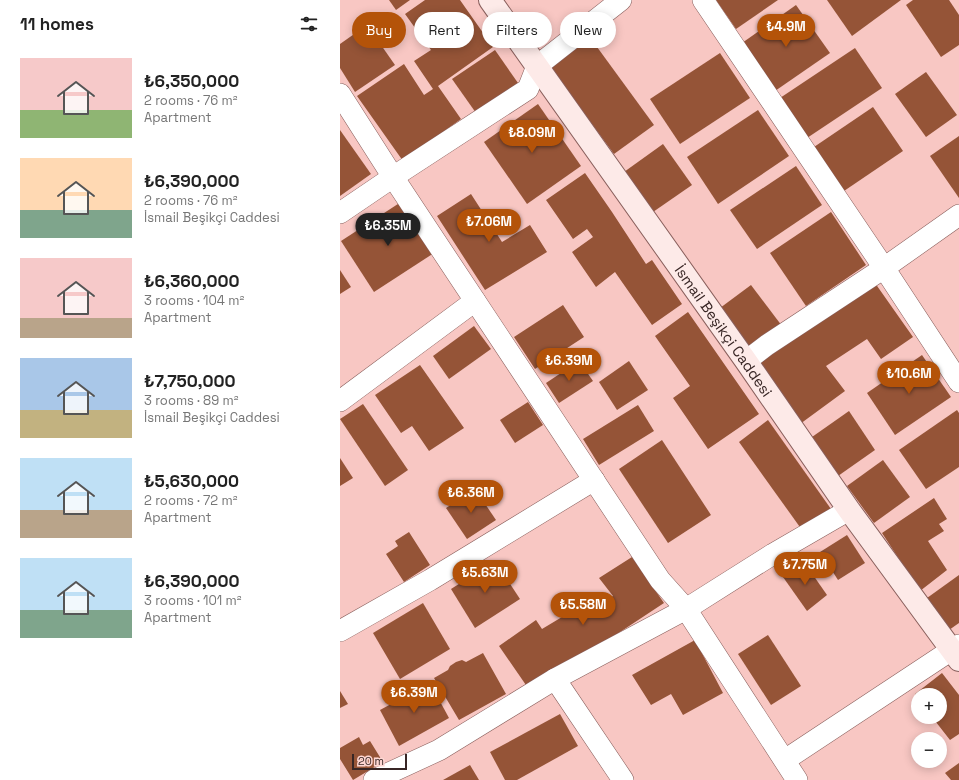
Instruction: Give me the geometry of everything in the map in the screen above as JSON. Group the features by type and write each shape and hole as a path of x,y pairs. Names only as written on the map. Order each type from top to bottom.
{"street":[{"name":"İsmail Beşikçi Caddesi","path":"490,0 746,361 849,510 957,652"},
{"path":"340,213 528,89 537,66 621,0"},
{"path":"703,0 959,382"},
{"path":"340,94 393,177 660,580 686,609 797,780"},
{"path":"746,361 767,345 884,268 959,215"},
{"path":"340,401 475,301"},
{"path":"340,630 436,576 594,480"},
{"path":"374,780 439,750 555,679 686,609 773,554 849,510"},
{"path":"785,760 957,652"},
{"path":"555,679 623,780"}],"building":[{"path":"389,0 410,0 396,10"},
{"path":"425,0 460,0 468,12 414,12 414,26 406,13"},
{"path":"716,0 778,0 736,29"},
{"path":"827,0 901,0 852,36"},
{"path":"913,0 949,0 959,15 959,45 941,57 906,5"},
{"path":"796,5 830,53 775,91 742,43"},
{"path":"474,20 482,31 482,48 492,48 438,86 461,119 403,161 357,96 404,64 424,95 433,89 414,61 431,50 430,48 474,48"},
{"path":"352,36 352,48 383,48 395,65 355,92 340,68 340,44"},
{"path":"573,48 598,48 654,125 614,154 549,66"},
{"path":"855,48 882,88 807,138 780,98"},
{"path":"495,50 518,83 476,113 452,79"},
{"path":"720,53 750,98 680,144 650,99"},
{"path":"926,72 957,115 926,137 895,94"},
{"path":"538,104 581,166 527,204 484,142"},
{"path":"873,107 903,151 844,191 814,147"},
{"path":"758,110 789,156 718,204 687,157"},
{"path":"340,130 371,174 340,196"},
{"path":"959,136 959,198 930,156"},
{"path":"663,144 692,185 653,212 624,172"},
{"path":"796,166 822,205 757,249 730,210"},
{"path":"585,173 646,264 652,260 682,304 652,325 615,272 596,287 572,252 593,237 587,229 573,239 546,200"},
{"path":"471,194 502,242 530,225 547,252 485,290 437,216"},
{"path":"401,202 434,253 374,292 341,241"},
{"path":"831,212 866,265 806,306 770,253"},
{"path":"340,270 351,287 340,294"},
{"path":"875,283 913,337 881,359 867,339 826,366 845,391 800,424 757,365"},
{"path":"751,285 782,326 751,350 720,308"},
{"path":"563,305 584,337 535,369 514,337"},
{"path":"688,312 759,414 708,449 673,398 690,386 655,336"},
{"path":"474,326 491,349 449,379 433,356"},
{"path":"922,355 951,397 895,435 867,393"},
{"path":"579,361 593,381 559,403 546,383"},
{"path":"629,361 648,390 617,410 599,382"},
{"path":"420,365 464,428 429,451 412,426 401,433 375,395"},
{"path":"528,402 543,425 515,443 500,420"},
{"path":"363,404 408,470 385,486 340,419"},
{"path":"638,405 654,431 599,465 583,439"},
{"path":"957,410 959,413 959,467 926,489 899,450"},
{"path":"849,411 875,450 838,476 812,437"},
{"path":"768,420 831,509 802,530 739,442"},
{"path":"662,440 711,515 668,543 619,469"},
{"path":"340,458 353,478 340,486"},
{"path":"883,460 910,497 874,523 847,486"},
{"path":"475,489 496,520 467,539 446,508"},
{"path":"934,498 947,519 939,524 944,531 928,541 947,570 920,591 882,533"},
{"path":"409,532 430,565 404,582 386,554 398,546 395,541"},
{"path":"847,535 865,563 838,580 820,552"},
{"path":"632,557 664,603 617,634 528,688 499,646 536,620 542,629 567,614 570,616 594,600 598,605 613,596 599,578"},
{"path":"495,561 520,599 475,628 451,589"},
{"path":"804,562 827,595 807,611 783,577"},
{"path":"959,575 959,623 949,630 927,598"},
{"path":"423,603 450,649 400,679 373,633"},
{"path":"768,635 801,686 771,705 738,654"},
{"path":"695,640 723,693 683,715 671,694 651,705 632,675"},
{"path":"483,653 506,694 459,720 434,678 448,670 450,666 456,662 462,660 466,662"},
{"path":"942,673 959,695 959,734 950,740 947,736 947,732 944,732 937,724 947,724 947,688 923,688"},
{"path":"430,683 449,718 399,746 380,710"},
{"path":"340,691 348,704 340,708"},
{"path":"560,714 578,746 517,780 505,780 490,752"},
{"path":"359,737 363,745 370,741 383,762 353,780 340,759 340,748"},
{"path":"959,763 959,780 951,780 945,773"},
{"path":"470,765 479,780 443,780"}]}
